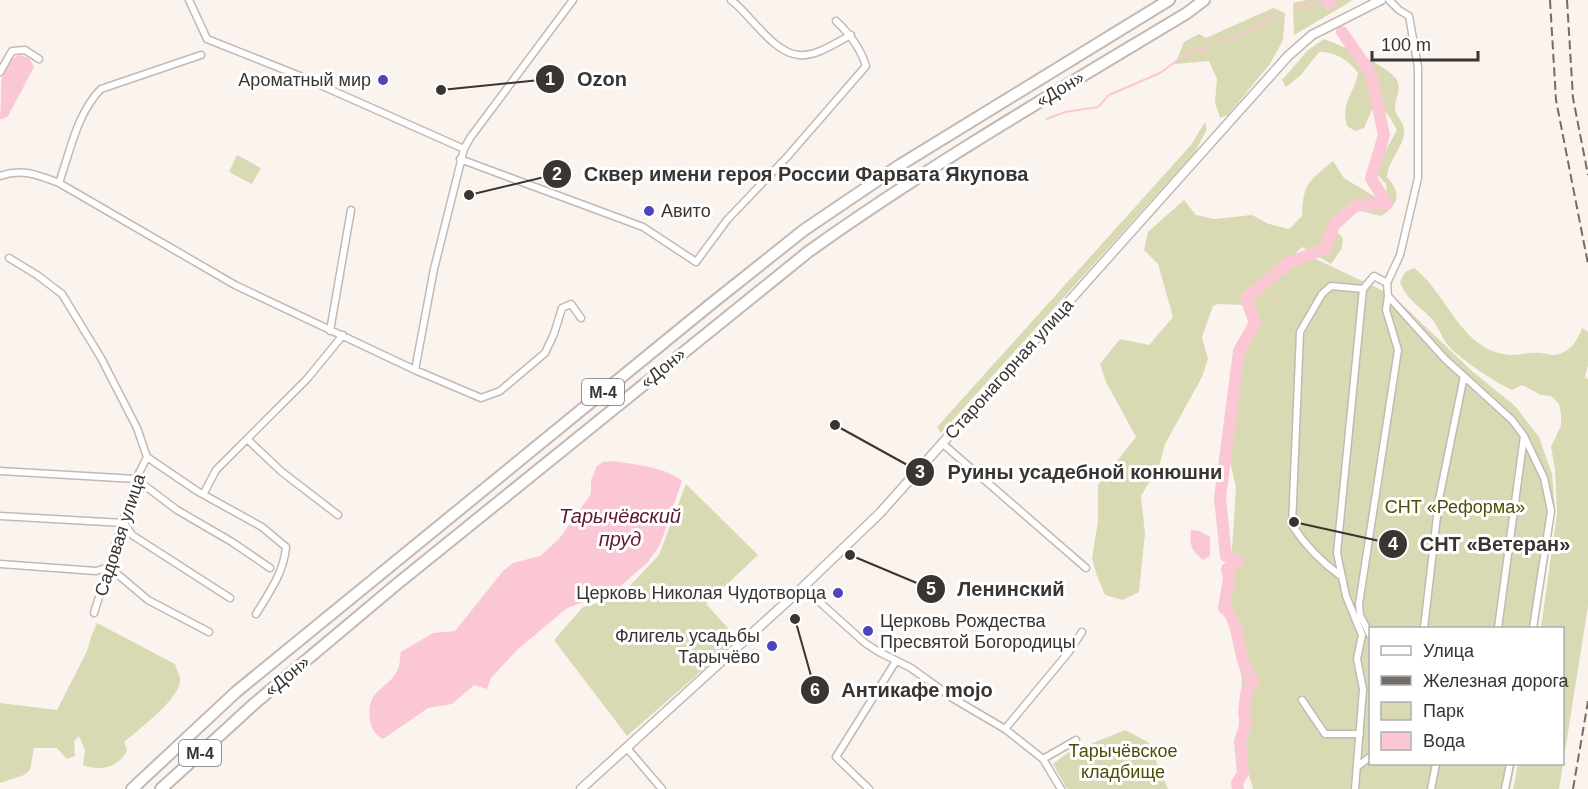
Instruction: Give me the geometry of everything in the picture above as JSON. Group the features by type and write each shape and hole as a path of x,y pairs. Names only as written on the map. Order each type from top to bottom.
{"highway":[{"name":"«Дон»","path":"132,789 254,677 804,230 900,165 1169,0"},
{"name":"«Дон»","path":"162,789 254,704 397,584 808,252 870,208 976,140 1187,13 1204,0"}],"main road":[{"name":"Старонагорная улица","path":"581,789 803,587 880,513 1288,56 1312,35 1381,0"}],"street":[{"path":"189,0 207,39 464,149"},
{"path":"415,370 434,269 464,149 573,0"},
{"path":"731,0 772,41 800,56 851,35"},
{"path":"1369,631 1360,615 1359,604 1398,350 1386,310 1387,283 1400,255 1418,178 1418,66 1409,16 1389,0"},
{"path":"460,159 643,227 696,262 727,220 787,157 866,66 863,55 851,35 836,21"},
{"path":"0,72 12,51 25,50 39,59"},
{"path":"59,183 84,113 101,89 201,56"},
{"path":"0,176 13,171 59,183 235,285 330,331 481,398 500,391 545,353 562,308 571,304 581,318"},
{"path":"330,331 351,210"},
{"path":"9,258 62,294 101,358 137,428 147,457 197,491 262,527 286,547 285,561 278,578 256,614"},
{"path":"1355,789 1364,689 1357,659 1362,635 1346,596 1337,553 1363,289 1374,276 1387,283"},
{"path":"1341,576 1327,566 1300,538 1292,525 1300,332 1322,294 1331,286 1363,289"},
{"path":"1388,296 1464,376 1512,420 1524,436 1544,478 1551,511 1533,627"},
{"path":"204,493 216,470 307,379 343,335"},
{"path":"1424,627 1439,499 1464,376"},
{"path":"1498,627 1524,436"},
{"path":"247,439 282,472 338,515"},
{"path":"943,444 1086,568"},
{"name":"Садовая улица","path":"94,613 136,479 147,457"},
{"path":"0,471 136,479 177,510 232,542 270,568"},
{"path":"0,516 124,523 132,536 230,598"},
{"path":"0,564 96,571 110,567 148,600 209,632"},
{"path":"803,587 866,643 911,668 954,699 1005,729 1043,759 1061,789"},
{"path":"1005,729 1082,632"},
{"path":"869,789 836,757 896,661"},
{"path":"1302,700 1325,734 1360,734"},
{"path":"1043,759 1076,740"},
{"path":"626,747 662,789"},
{"path":"1358,766 1369,759"},
{"path":"1431,789 1436,765"},
{"path":"1505,789 1510,765"}],"green space":[{"path":"1307,0 1353,0 1294,35 1293,3"},
{"path":"1273,8 1285,13 1283,40 1270,64 1228,115 1220,118 1215,102 1217,79 1209,61 1175,64 1184,42 1199,34 1206,38"},
{"path":"1324,39 1375,62 1397,80 1399,91 1395,108 1404,127 1404,134 1387,177 1395,189 1395,203 1381,216 1353,211 1342,216 1337,221 1336,231 1343,238 1342,248 1331,264 1302,247 1243,305 1218,304 1213,306 1202,337 1208,359 1202,377 1165,444 1160,463 1141,496 1145,534 1139,592 1123,600 1105,595 1092,558 1098,521 1098,485 1136,437 1106,382 1100,364 1120,339 1149,345 1173,317 1158,264 1144,250 1148,232 1184,200 1196,215 1214,219 1252,215 1269,224 1289,229 1302,216 1304,196 1309,184 1333,161 1344,178 1377,198 1387,196 1386,184 1377,174 1383,155 1397,130 1381,107 1372,110 1364,128 1355,131 1347,126 1345,110 1358,73 1355,69 1336,55 1319,52 1301,75 1286,87 1282,80 1308,50"},
{"path":"1205,122 1207,129 1195,152 941,433 937,427 1191,145"},
{"path":"237,155 261,168 252,184 229,172"},
{"name":"СНТ «Реформа»","path":"1301,252 1392,295 1472,371 1515,406 1539,437 1552,474 1555,510 1537,627 1369,627 1369,765 1515,765 1510,789 1253,789 1238,737 1242,679 1228,611 1236,487 1223,432 1253,300"},
{"path":"1414,268 1425,278 1454,317 1475,340 1488,349 1503,354 1559,354 1572,346 1582,328 1588,332 1588,365 1585,377 1588,379 1588,606 1564,757 1564,627 1541,627 1557,513 1555,469 1551,447 1561,426 1559,404 1551,396 1541,395 1522,385 1512,390 1505,387 1452,350 1432,320 1402,288 1400,282 1405,272"},
{"path":"686,484 758,555 706,604 738,639 627,736 554,640 583,607 619,597 659,555"},
{"path":"97,623 175,664 180,677 175,693 159,712 124,742 127,750 124,756 114,764 103,768 83,765 85,750 79,736 74,741 75,756 67,759 57,748 34,748 30,770 24,775 0,783 0,703 57,710 87,651"},
{"name":"Тарычёвское кладбище","path":"1125,730 1148,742 1168,789 1067,789 1053,764 1066,754"},
{"path":"1518,765 1563,765 1559,789 1513,789"}],"water":[{"path":"20,55 29,58 34,67 8,116 0,119 3,73 9,62"},
{"name":"Тарычёвский пруд","path":"613,461 658,469 682,481 660,545 647,563 616,590 567,608 517,650 491,678 487,689 474,685 452,704 428,708 383,739 378,735 372,729 371,702 378,691 393,678 401,652 433,633 455,631 503,571 513,563 540,556 559,539 591,494 591,480 597,466 603,462"},
{"path":"1191,530 1199,531 1210,537 1210,556 1203,560 1192,546"}],"waterway":[{"path":"1295,8 1325,0"},
{"path":"1330,4 1331,0"},
{"path":"1218,45 1222,40 1238,38 1278,13"},
{"path":"1238,789 1237,783 1243,773 1240,741 1246,724 1244,713 1246,694 1253,681 1244,663 1234,622 1224,608 1229,578 1227,569 1238,561 1226,556 1220,498 1239,351 1255,323 1246,298 1290,262 1325,249 1334,225 1356,205 1387,204 1371,178 1384,135 1371,74 1342,32"},
{"path":"1047,119 1065,112 1098,107 1109,95 1160,73 1186,54 1210,46"}],"railway":[{"path":"1550,0 1556,100 1588,264"},
{"path":"1567,0 1573,98 1588,175"},
{"path":"1573,789 1588,701"}],"place":[{"name":"Ароматный мир","path":"383,80"},
{"name":"Ozon","path":"441,90"},
{"name":"Сквер имени героя России Фарвата Якупова","path":"469,195"},
{"name":"Авито","path":"649,211"},
{"name":"Руины усадебной конюшни","path":"835,425"},
{"name":"СНТ «Ветеран»","path":"1294,522"},
{"name":"Ленинский","path":"850,555"},
{"name":"Церковь Николая Чудотворца","path":"838,593"},
{"name":"Антикафе mojo","path":"795,619"},
{"name":"Церковь Рождества Пресвятой Богородицы","path":"868,631"},
{"name":"Флигель усадьбы Тарычёво","path":"772,646"}]}
